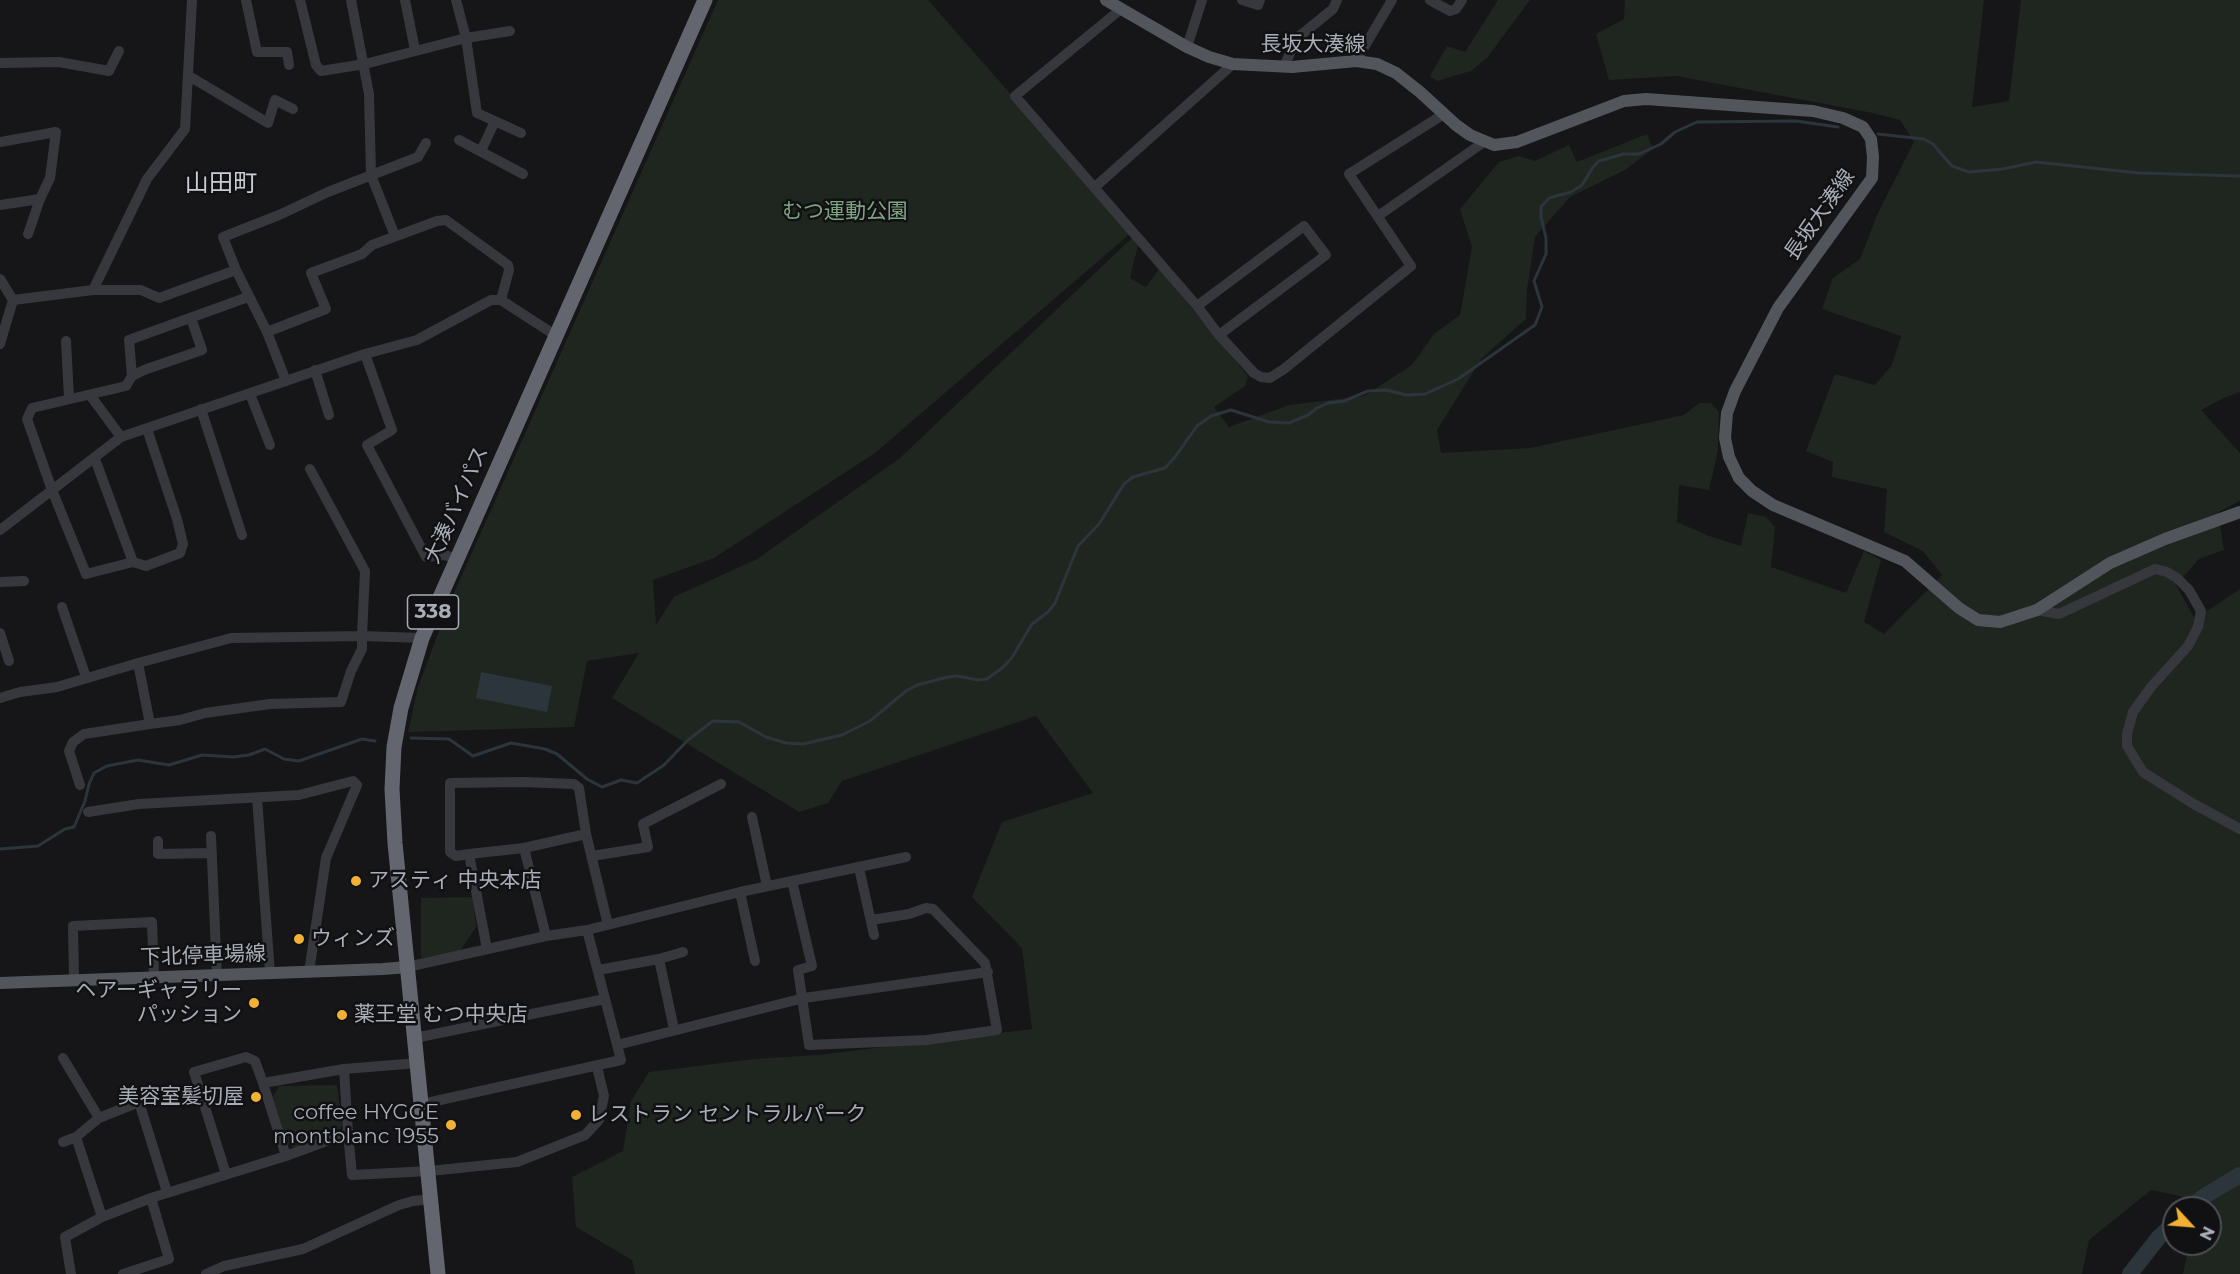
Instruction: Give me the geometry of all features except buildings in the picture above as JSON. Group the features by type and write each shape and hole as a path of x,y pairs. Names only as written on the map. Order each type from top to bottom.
{"highway":[{"name":"大湊バイパス","path":"438,1274 407,967 392,789 394,747 401,708 422,638 705,0"}],"main road":[{"name":"長坂大湊線","path":"1106,0 1187,47 1233,64 1284,67 1356,61 1377,64 1396,73 1470,135 1494,145 1517,142 1624,101 1646,99 1813,111 1843,118 1863,128 1871,139 1872,178 1778,308 1735,391 1727,413 1725,438 1729,457 1739,478 1752,491 1773,505 1905,561 1959,608 1978,620 2000,622 2037,610 2110,563 2165,539 2240,512"},
{"name":"下北停車場線","path":"0,983 407,967"}],"street":[{"path":"93,290 147,179 185,129 192,0"},
{"path":"246,0 257,52 286,52 289,66"},
{"path":"300,0 316,65 321,71 365,64 466,38 510,31"},
{"path":"351,0 369,94 371,176 395,236"},
{"path":"405,0 415,50"},
{"path":"456,0 466,38 477,113 521,133"},
{"path":"1187,47 1202,0"},
{"path":"1242,0 1258,5 1260,0"},
{"path":"1284,67 1296,39 1333,9 1337,0"},
{"path":"1356,61 1392,0"},
{"path":"1430,0 1450,11 1456,9 1462,0"},
{"path":"1121,9 1015,96 1197,306 1219,335 1254,373 1261,377 1270,378 1284,369 1412,266 1349,174 1444,114"},
{"path":"0,63 59,62 109,71 119,51"},
{"path":"1095,187 1233,64"},
{"path":"189,76 268,123 275,100 293,110"},
{"path":"481,152 495,121"},
{"path":"0,142 56,132 50,178 28,234"},
{"path":"459,140 523,174"},
{"path":"1378,216 1484,142"},
{"path":"286,381 267,332 248,297 223,237 418,157 426,143"},
{"path":"0,205 40,199"},
{"path":"267,332 326,309 311,273 362,254 372,245 437,220 446,220 508,265 509,270 501,300"},
{"path":"1197,306 1304,226 1326,255 1219,335"},
{"path":"13,300 93,290 141,290 159,298 236,270"},
{"path":"0,279 13,300 0,344"},
{"path":"147,429 183,544 180,553 146,566 133,562 86,574 52,490 27,419 33,408 126,386 132,376 129,340 248,297"},
{"path":"0,530 121,437 315,370 417,339 491,300 501,300 555,335"},
{"path":"132,376 202,350 191,318"},
{"path":"66,341 69,398"},
{"path":"365,354 392,430 366,445 426,557 445,555 456,560"},
{"path":"315,370 329,415"},
{"path":"250,394 270,445"},
{"path":"90,395 121,437"},
{"path":"201,408 242,535"},
{"path":"95,459 133,562"},
{"path":"80,784 69,752 73,742 84,734 270,704 340,702 362,649 365,571 310,469"},
{"path":"2037,610 2059,614 2155,569 2178,578 2201,611 2198,627 2188,645 2151,687 2133,712 2127,734 2127,746 2143,772 2192,803 2240,829"},
{"path":"0,582 24,581"},
{"path":"62,607 86,677"},
{"path":"0,633 9,661"},
{"path":"0,698 20,692 57,687 231,638 362,636 422,638"},
{"path":"138,663 150,724"},
{"path":"88,812 139,804 299,795 353,781 357,785 326,858 309,972"},
{"path":"586,834 524,848 456,856 450,852 450,783 523,782 574,784 579,788 586,834 608,925"},
{"path":"592,856 648,847 644,824 721,784"},
{"path":"257,798 270,973"},
{"path":"752,817 767,886"},
{"path":"211,836 217,975"},
{"path":"158,841 158,854 212,853"},
{"path":"524,848 546,936"},
{"path":"469,854 487,949"},
{"path":"407,967 546,936 587,930 740,892 906,857"},
{"path":"859,868 874,935"},
{"path":"792,881 812,966 798,970 804,998 809,1045 927,1040 997,1030 986,963 933,909 926,908 909,914 871,920"},
{"path":"740,892 755,961"},
{"path":"74,980 73,926 152,922 154,977"},
{"path":"422,1104 621,1060 587,930"},
{"path":"598,970 659,959 683,952"},
{"path":"659,959 674,1029"},
{"path":"617,1045 804,998 988,972"},
{"path":"415,1038 605,999"},
{"path":"226,1174 194,1072 246,1057 255,1061 286,1156"},
{"path":"63,1058 99,1118"},
{"path":"263,1083 344,1069 418,1063"},
{"path":"344,1069 352,1175 429,1171 517,1162 585,1134 599,1120 604,1096 597,1066"},
{"path":"63,1142 76,1137 99,1118 139,1102 167,1192"},
{"path":"71,1274 66,1237 102,1216 167,1192 286,1156 348,1133"},
{"path":"76,1137 102,1216"},
{"path":"123,1274 169,1259 151,1198"},
{"path":"206,1274 224,1266 303,1249 399,1204 432,1199"}],"green space":[{"name":"むつ運動公園","path":"718,0 928,0 1132,232 875,453 714,558 653,580 656,625 674,597 757,559 900,458 1132,238 1138,245 1130,278 1146,287 1159,269 1248,376 1245,386 1214,407 1229,427 1289,405 1364,396 1412,365 1434,334 1460,315 1472,247 1460,209 1499,162 1519,156 1535,161 1569,145 1577,162 1647,134 1653,149 1625,170 1570,197 1535,237 1527,290 1526,319 1482,358 1437,430 1441,453 1530,448 1684,415 1699,403 1711,403 1719,412 1718,450 1709,490 1679,485 1677,522 1709,536 1741,546 1748,513 1766,517 1775,527 1771,567 1846,593 1864,551 1881,560 1864,622 1884,634 1942,575 1923,551 1884,532 1887,489 1832,477 1833,462 1806,451 1835,374 1875,385 1892,365 1901,336 1822,309 1833,278 1860,259 1878,213 1914,142 1900,120 1873,113 1676,76 1609,80 1596,34 1624,19 1625,0 1984,0 1972,107 2009,101 2021,0 2240,0 2240,392 2201,410 2240,453 2240,501 2218,512 2224,550 2199,559 2176,585 2195,619 2240,589 2240,1274 2183,1274 2187,1256 2222,1256 2222,1196 2179,1196 2151,1190 2089,1240 2082,1274 635,1274 632,1260 576,1227 572,1177 623,1151 631,1101 649,1072 754,1059 818,1055 1032,1029 1022,948 972,897 1002,822 1093,793 1036,716 842,781 828,803 799,812 612,698 639,653 587,661 574,727 408,732 418,687 450,602"},
{"path":"1498,0 1530,0 1487,58 1471,71 1437,81 1430,76 1447,46 1465,52"},
{"path":"473,897 476,927 460,951 421,958 421,898"},
{"path":"337,1085 342,1126 339,1132 295,1148 286,1143 273,1097 279,1086"}],"shaded area":[{"path":"481,672 552,686 547,712 476,698"}],"waterway":[{"path":"411,738 449,739 473,756 511,743 545,749 557,754 587,779 602,787 621,780 637,783 664,765 688,740 713,721 739,722 766,737 786,743 803,744 842,735 870,721 906,691 917,685 957,676 978,680 987,679 1011,659 1032,624 1048,612 1055,603 1078,546 1099,524 1124,484 1133,477 1165,468 1197,426 1211,416 1231,410 1269,422 1289,423 1328,403 1344,401 1368,391 1386,390 1406,395 1425,394 1458,379 1535,325 1542,307 1534,281 1546,254 1541,207 1549,198 1571,192 1582,185 1599,161 1624,154 1639,154 1661,144 1675,132 1697,122 1796,121 1838,127"},
{"path":"1878,134 1924,139 1933,144 1952,166 1969,172 2003,169 2036,162 2138,173 2240,176"},
{"path":"0,849 38,846 65,829 74,827 94,773 107,766 138,760 169,765 202,755 233,757 249,755 265,749 284,759 299,761 362,739 375,741"},
{"path":"2205,1196 2240,1175"},
{"path":"2130,1274 2162,1234"}],"place":[{"name":"アスティ 中央本店","path":"356,881"},
{"name":"ウィンズ","path":"299,939"},
{"name":"ヘアーギャラリー パッション","path":"254,1003"},
{"name":"薬王堂 むつ中央店","path":"342,1015"},
{"name":"美容室髪切屋","path":"256,1097"},
{"name":"レストラン セントラルパーク","path":"576,1115"},
{"name":"coffee HYGGE montblanc 1955","path":"451,1125"}],"district":[{"name":"山田町","path":"221,184"}]}
